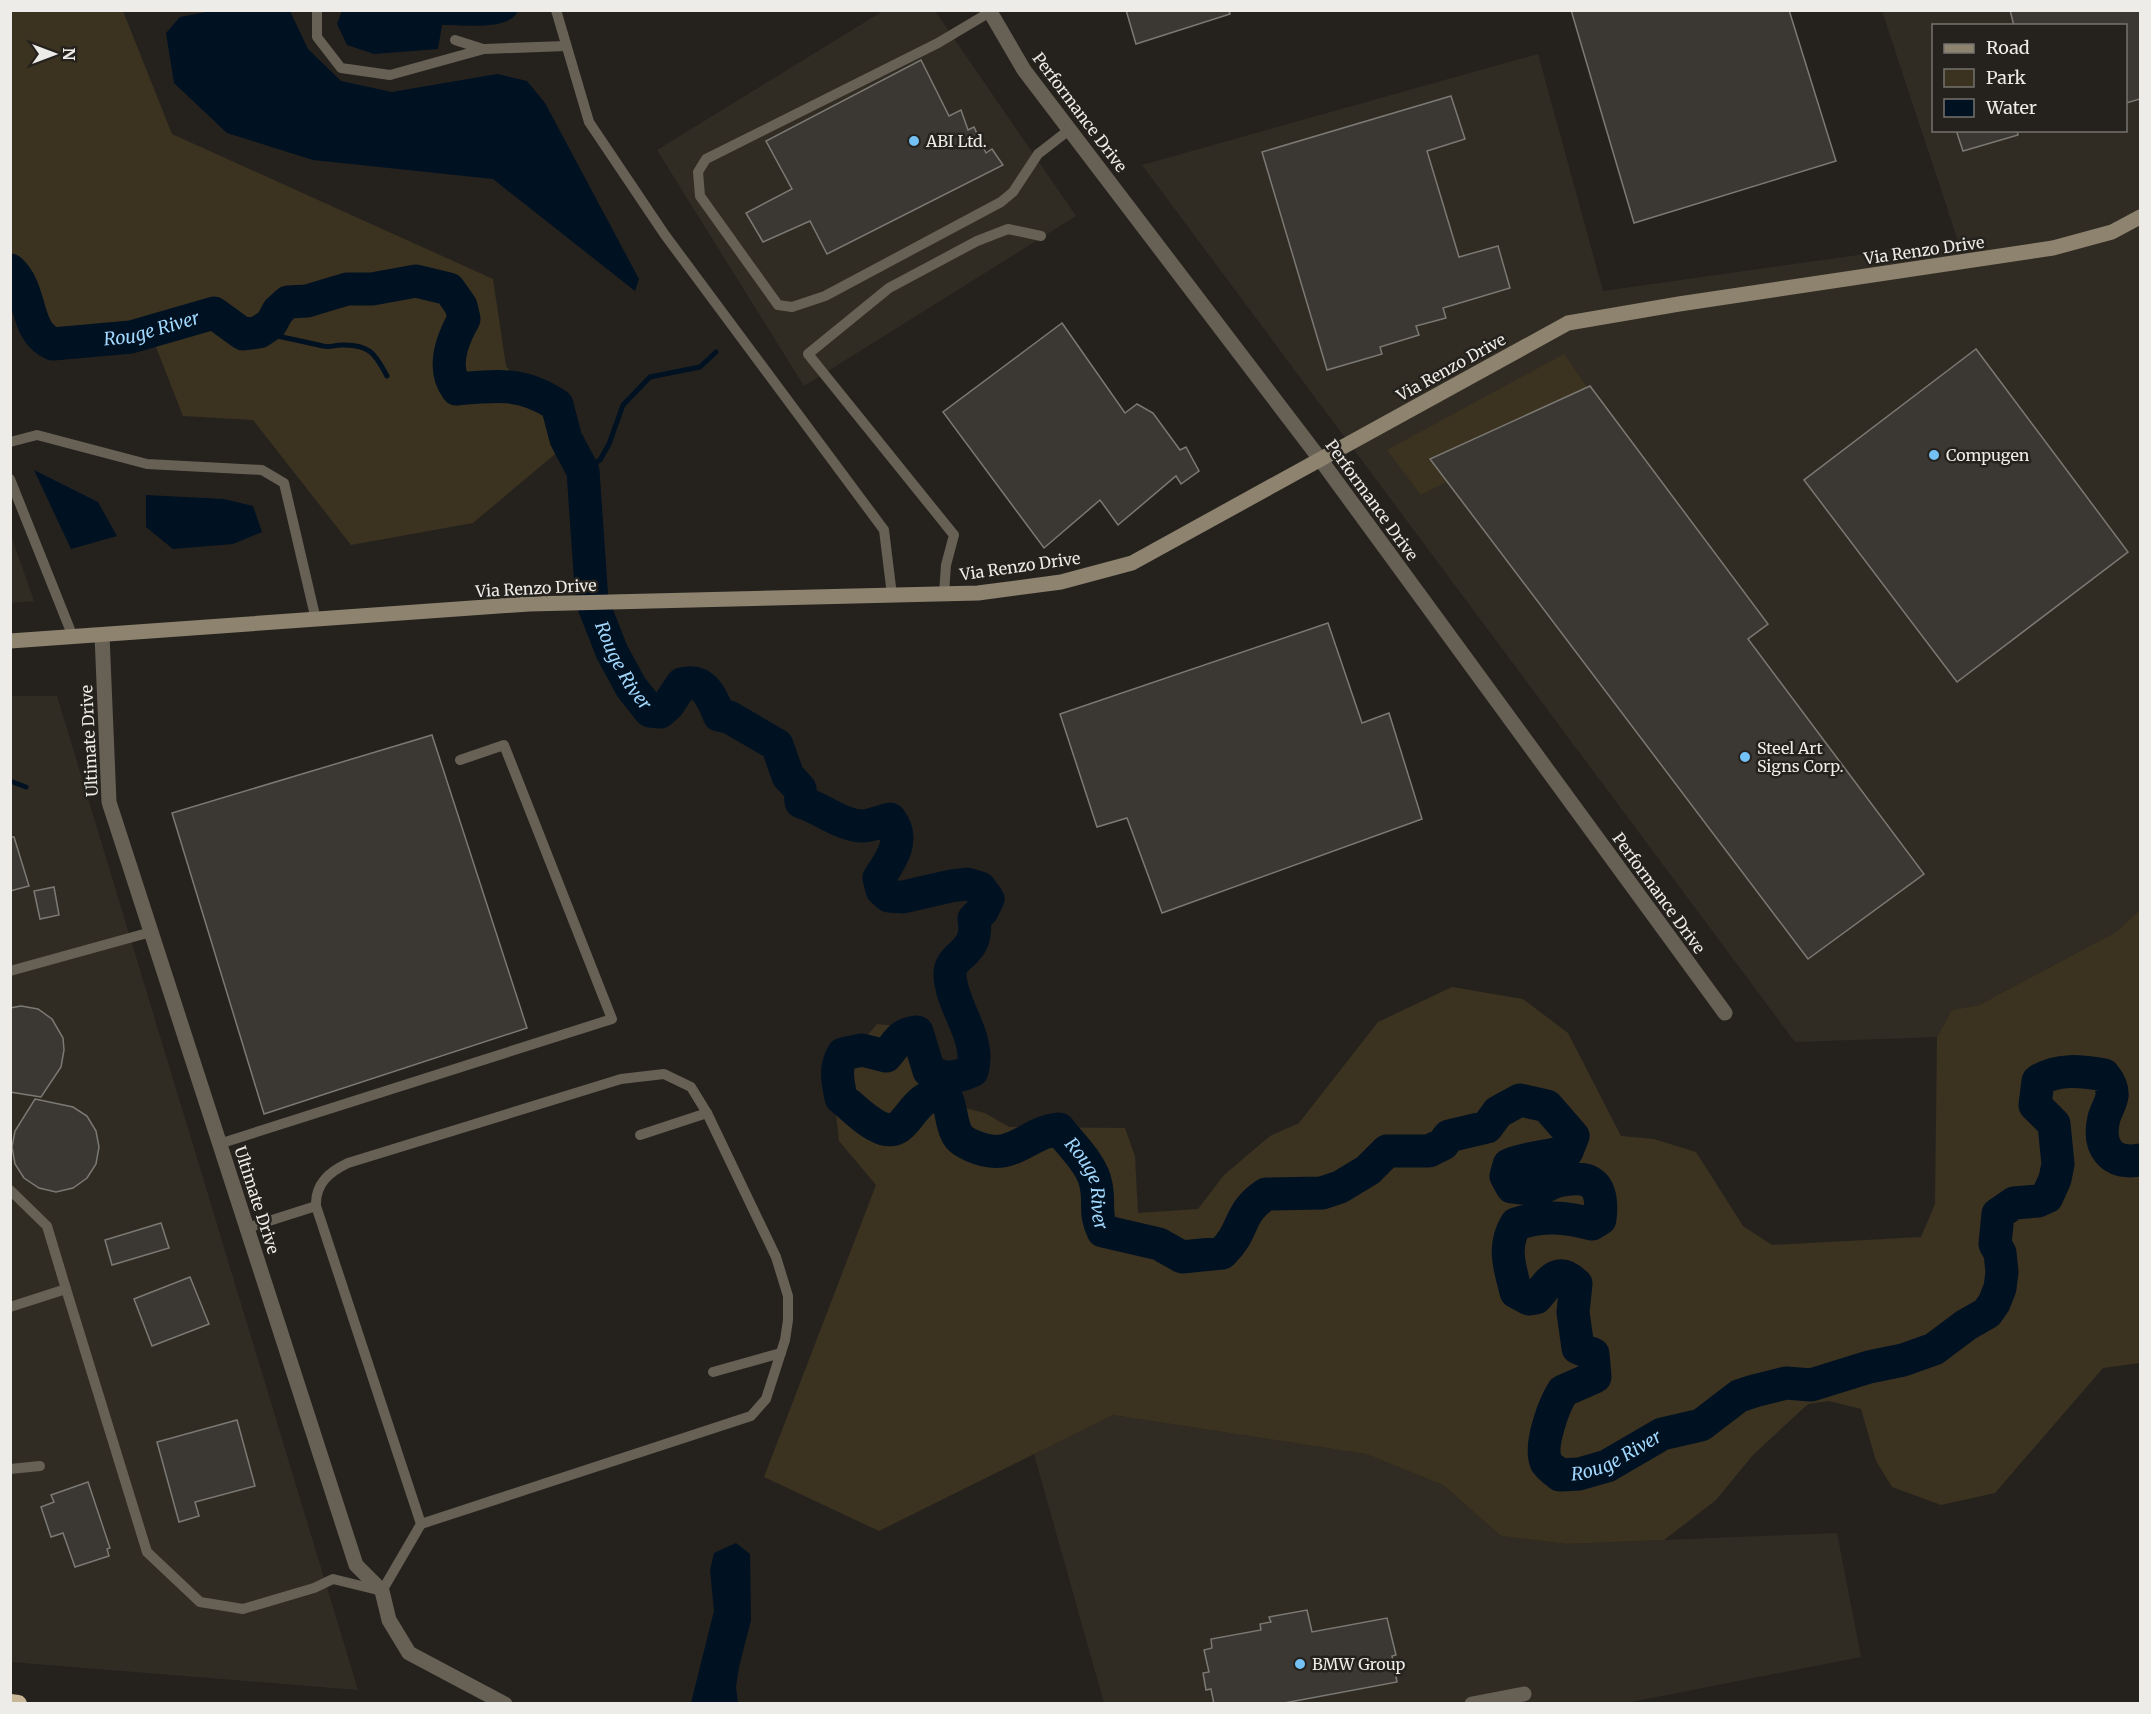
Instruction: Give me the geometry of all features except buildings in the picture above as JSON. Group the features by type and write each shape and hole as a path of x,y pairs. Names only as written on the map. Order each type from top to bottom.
{"highway":[{"path":"10,1703 18,1704"}],"street":[{"name":"Performance Drive","path":"989,11 1024,70 1320,459 1725,1013"},
{"name":"Via Renzo Drive","path":"10,641 529,604 978,593 1061,582 1132,562 1568,323 1679,304 2053,248 2112,232 2140,217"},
{"name":"Ultimate Drive","path":"102,635 109,802 356,1566 382,1590"},
{"path":"382,1590 389,1620 409,1653 505,1704"},
{"path":"1472,1704 1524,1695"}],"lane":[{"path":"317,10 317,37 341,68 390,75 483,49 566,46"},
{"path":"556,10 589,122 665,235 884,530 892,595"},
{"path":"989,11 938,43 706,159 701,165 697,182 700,196 778,305 792,307 825,296 1001,202 1013,192 1038,154 1070,130"},
{"path":"454,40 483,49"},
{"path":"944,594 946,566 954,535 808,354 889,288 977,240 1008,229 1041,236"},
{"path":"10,442 37,435 147,464 262,470 284,483 316,620"},
{"path":"10,479 74,637"},
{"path":"219,1143 612,1019 504,745 460,760"},
{"path":"10,971 151,932"},
{"path":"10,1190 47,1226 147,1552 200,1602 243,1610 315,1588 333,1579 382,1590 420,1524 751,1416 766,1400 781,1353 788,1320 788,1296 776,1257 707,1113 692,1087 678,1078 664,1074 621,1078 348,1163 334,1170 323,1181 315,1194 316,1206 420,1524"},
{"path":"640,1135 707,1113"},
{"path":"247,1228 316,1206"},
{"path":"10,1307 66,1289"},
{"path":"713,1372 781,1353"},
{"path":"10,1469 40,1466"}],"shaded area":[{"path":"883,11 935,11 1076,216 804,386 657,150"},
{"path":"1882,11 2140,11 2140,910 2116,932 1979,1005 1952,1010 1937,1037 1795,1042 1142,165 1538,54 1603,291 1958,241"},
{"path":"11,536 34,601 11,603"},
{"path":"10,696 57,696 358,1690 11,1662"},
{"path":"1113,1415 1366,1454 1443,1485 1501,1536 1567,1544 1837,1533 1861,1657 1626,1703 1104,1703 1034,1454"}],"green space":[{"path":"10,11 123,11 172,134 493,279 506,366 567,444 473,523 351,545 253,420 183,416 149,329 96,336 60,335 11,308"},
{"path":"1564,354 1597,402 1421,495 1387,450"},
{"path":"2140,910 2140,1363 2103,1368 1995,1493 1941,1505 1892,1487 1876,1461 1861,1409 1829,1401 1808,1404 1753,1455 1716,1500 1664,1540 1567,1544 1501,1536 1443,1485 1366,1454 1113,1415 879,1531 764,1477 876,1185 839,1141 832,1077 877,1024 916,1028 928,1045 930,1082 945,1103 985,1113 1009,1127 1125,1128 1135,1156 1138,1213 1198,1209 1224,1175 1270,1136 1299,1123 1378,1022 1452,987 1523,999 1568,1033 1621,1136 1654,1139 1696,1152 1743,1226 1772,1245 1921,1237 1935,1204 1937,1037 1952,1010 1979,1005 2116,932"}],"water":[{"path":"342,10 518,11 513,18 495,24 442,25 438,49 374,54 347,45 337,24"},
{"path":"211,11 290,11 308,49 341,81 392,92 497,74 527,81 545,103 639,279 635,291 493,179 313,160 227,133 174,83 166,33 180,17"},
{"path":"34,470 98,502 117,536 71,549"},
{"path":"146,495 224,499 253,506 262,532 233,544 173,549 146,527"},
{"path":"736,1543 750,1554 751,1620 739,1667 736,1687 738,1703 691,1703 714,1611 710,1570 714,1553"}],"waterway":[{"name":"Rouge River","path":"10,270 23,289 37,330 53,344 131,337 214,313 243,334 259,332 271,324 278,311 288,302 307,301 347,289 372,289 416,281 449,289 461,306 464,319 452,345 449,363 452,381 457,389 509,387 533,392 557,405 566,439 583,471 592,601 612,652 631,687 650,711 660,712 668,705 682,684 702,686 710,696 719,715 729,717 777,745 788,776 800,789 801,802 854,825 865,826 890,819 895,827 897,842 892,857 879,878 882,890 889,896 903,897 967,884 980,888 988,899 982,911 974,919 975,931 969,947 954,963 950,976 973,1047 972,1071 950,1077 929,1071 917,1032 902,1037 886,1056 862,1050 843,1054 840,1060 838,1075 841,1098 878,1127 892,1130 899,1127 923,1100 932,1095 944,1093 959,1137 968,1144 987,1151 1009,1149 1037,1135 1059,1129 1091,1170 1103,1231 1159,1244 1182,1257 1222,1253 1235,1237 1250,1208 1266,1194 1322,1193 1340,1187 1368,1170 1387,1151 1429,1151 1443,1144 1449,1136 1487,1127 1498,1112 1520,1100 1547,1106 1573,1136 1567,1151 1509,1165 1506,1176 1512,1187 1530,1189 1570,1179 1588,1181 1598,1190 1601,1208 1600,1219 1592,1224 1554,1218 1535,1219 1516,1224 1509,1241 1508,1258 1516,1292 1529,1299 1536,1298 1549,1282 1558,1276 1564,1276 1576,1284 1573,1312 1578,1348 1593,1354 1595,1377 1563,1391 1548,1425 1544,1455 1546,1462 1560,1475 1579,1474 1607,1466 1662,1434 1701,1425 1739,1396 1786,1383 1811,1385 1869,1367 1903,1360 1934,1349 1966,1325 1987,1313 2000,1288 2002,1272 2000,1253 1995,1244 1998,1214 2014,1203 2038,1201 2047,1197 2055,1179 2058,1164 2054,1124 2035,1105 2038,1081 2045,1077 2061,1072 2087,1072 2104,1075 2110,1084 2112,1093 2102,1128 2105,1145 2114,1157 2121,1160 2140,1160"},
{"path":"259,332 325,347 351,345 365,348 379,361 387,376"},
{"path":"583,471 600,460 609,444 623,405 650,377 700,367 716,352"},
{"path":"10,781 26,787"}],"place":[{"name":"ABI Ltd.","path":"914,141"},
{"name":"Compugen","path":"1934,455"},
{"name":"Steel Art Signs Corp.","path":"1745,757"},
{"name":"BMW Group","path":"1300,1664"}]}
